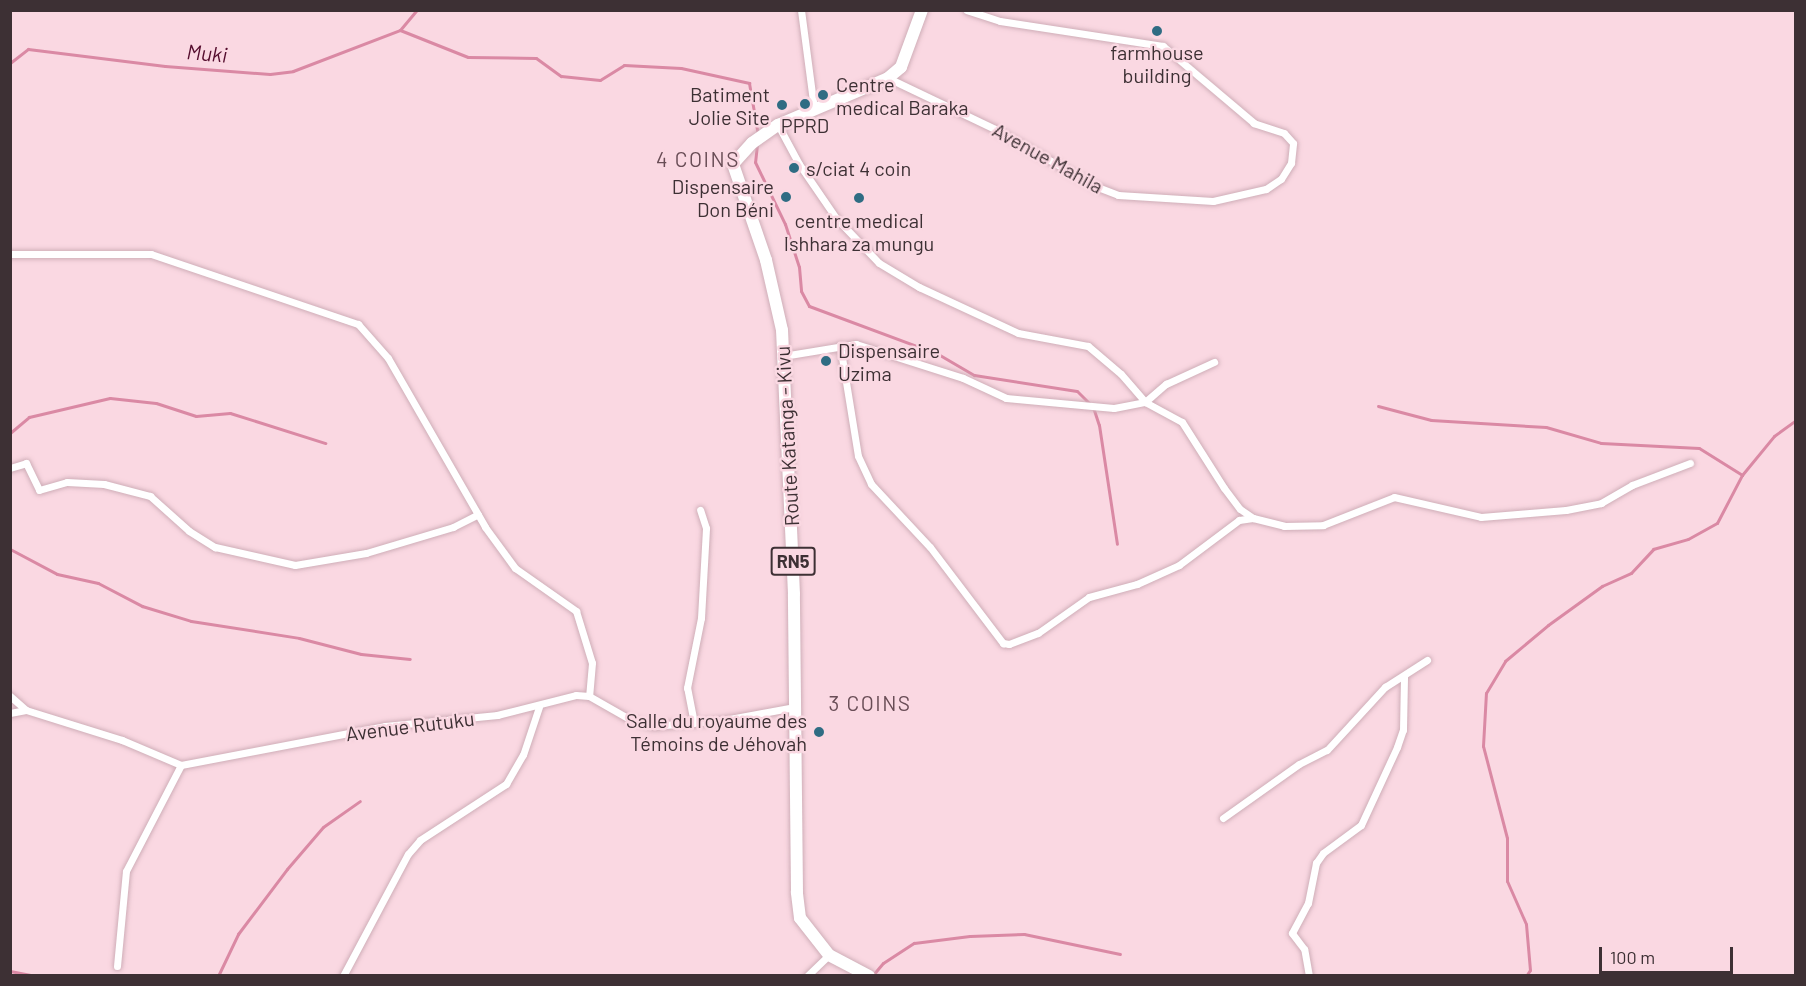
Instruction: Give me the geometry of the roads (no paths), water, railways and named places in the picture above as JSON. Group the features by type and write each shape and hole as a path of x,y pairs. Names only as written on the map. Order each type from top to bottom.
{"highway":[{"path":"888,78 901,67 922,10"},
{"name":"Route Katanga - Kivu","path":"866,974 829,955 801,918 798,901 794,594 783,356 775,294 734,160 778,125 888,78"}],"street":[{"path":"801,10 814,109"},
{"name":"Avenue Mahila","path":"888,78 995,129 1095,186 1118,195 1213,201 1266,189 1281,179 1291,163 1293,143 1284,133 1254,123 1163,46 1000,21 967,10"},
{"path":"778,125 799,165 836,218 879,263 919,287 1018,333 1088,346 1121,374 1144,402 1182,422 1224,489 1240,510 1253,518 1284,526 1323,525 1394,497 1406,497 1461,515 1566,510 1601,503 1632,485 1690,463"},
{"path":"10,254 151,254 358,324 388,358 478,514 526,579 566,601 576,611 592,663 589,696 631,720 653,726 694,723 795,707"},
{"path":"783,356 856,344 894,354 963,378 1006,398 1114,408 1144,402 1166,384 1214,362"},
{"path":"840,345 858,456 871,484 930,547 1003,643 1023,641 1038,633 1089,597 1157,576 1196,554 1239,520 1253,518"},
{"path":"10,468 26,463 39,490 67,482 104,484 150,496 189,531 215,547 295,565 366,553 453,527 478,514"},
{"path":"694,723 687,687 701,618 706,528 700,510"},
{"path":"1224,818 1299,764 1327,750 1385,687 1427,660"},
{"path":"1309,975 1304,949 1292,933 1308,903 1316,863 1323,853 1361,825 1397,747 1403,730 1404,676"},
{"path":"10,696 26,710 122,740 181,765 126,871 117,966"},
{"name":"Avenue Rutuku","path":"181,765 385,726 441,723 539,706 562,697 589,696"},
{"path":"343,975 408,854 420,840 506,784 523,755 539,706"},
{"path":"10,714 26,710"},
{"path":"807,975 829,955"}],"waterway":[{"name":"Muki","path":"10,63 28,49 165,66 270,74 293,71 400,30 417,10"},
{"path":"400,30 468,57 536,58 561,76 600,80 624,65 681,68 749,83 758,135"},
{"path":"757,144 755,162 785,224 799,267 801,291 809,306 938,354 974,375 1077,391 1093,407 1099,425 1117,544"},
{"path":"10,433 29,417 110,398 156,403 196,416 230,413 325,443"},
{"path":"1378,406 1431,420 1546,427 1601,443 1699,448 1742,475"},
{"path":"1526,976 1530,970 1526,924 1507,881 1507,838 1483,746 1486,693 1505,661 1548,625 1602,586 1631,573 1653,549 1688,539 1717,523 1742,475 1774,436 1796,420"},
{"path":"10,549 57,574 98,583 142,606 191,621 299,638 361,654 410,659"},
{"path":"218,976 238,934 287,869 323,827 360,801"},
{"path":"872,976 883,963 914,943 970,936 1024,934 1120,954"},
{"path":"10,971 36,976"}],"place":[{"name":"farmhouse building","path":"1157,31"},
{"name":"Centre medical Baraka","path":"823,95"},
{"name":"PPRD","path":"805,104"},
{"name":"Batiment Jolie Site","path":"782,105"},
{"name":"s/ciat 4 coin","path":"794,168"},
{"name":"Dispensaire Don Béni","path":"786,197"},
{"name":"centre medical Ishhara za mungu","path":"859,198"},
{"name":"Dispensaire Uzima","path":"826,361"},
{"name":"Salle du royaume des Témoins de Jéhovah","path":"819,732"}],"district":[{"name":"4 COINS","path":"698,159"},
{"name":"3 COINS","path":"870,703"}]}
